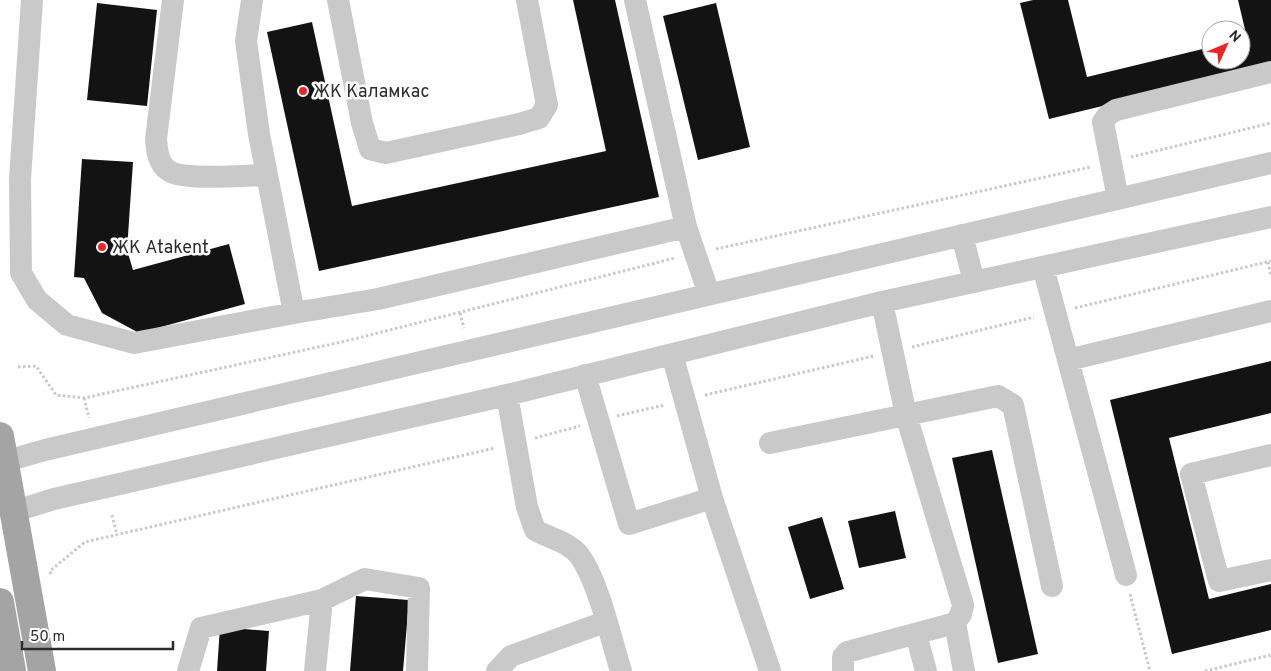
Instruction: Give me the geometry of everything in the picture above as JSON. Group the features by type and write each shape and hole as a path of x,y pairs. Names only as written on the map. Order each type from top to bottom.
{"main road":[{"path":"0,436 6,513 42,671"},
{"path":"0,602 4,637 12,671"}],"street":[{"path":"32,0 20,179 21,273 37,300 67,325 134,343 378,299 686,227"},
{"path":"173,0 156,139 158,158 169,171 190,176 267,175"},
{"path":"252,0 246,41 267,175 294,313"},
{"path":"338,0 362,123 370,149 386,153 539,118 547,105 527,0"},
{"path":"636,0 686,227 708,294"},
{"path":"1118,199 1103,122 1108,115 1116,110 1271,72"},
{"path":"2,463 54,448 1271,163"},
{"path":"6,513 54,499 586,376 882,302 1271,217"},
{"path":"962,235 974,282"},
{"path":"1043,267 1126,575"},
{"path":"843,671 843,657 847,652 955,623 961,614 963,605 906,415 882,302"},
{"path":"1068,360 1271,311"},
{"path":"672,354 712,498 770,671"},
{"path":"586,376 629,524 712,498"},
{"path":"507,395 527,507 536,530 565,543 579,554 593,582 620,671"},
{"path":"770,443 998,396 1012,405 1052,586"},
{"path":"1271,455 1190,474 1219,581 1271,570"},
{"path":"188,671 201,628 322,600 365,579 419,588 417,671"},
{"path":"315,671 322,600"},
{"path":"497,671 511,656 605,622"},
{"path":"955,623 964,671"},
{"path":"916,634 926,671"}],"path":[{"path":"18,367 36,366 56,395 84,398 460,313 695,253 1111,162 1271,123"},
{"path":"1268,262 1271,275"},
{"path":"460,313 464,328"},
{"path":"84,398 89,418"},
{"path":"112,515 117,535"},
{"path":"1126,575 1150,671"},
{"path":"1205,671 1271,655"}],"building":[{"name":"ЖК Каламкас","path":"573,0 615,0 659,197 319,271 267,32 312,22 352,206 606,151"},
{"path":"1033,0 1068,0 1087,77 1201,49 1201,70 1250,70 1049,119 1020,3"},
{"path":"1238,0 1271,0 1271,65 1251,70 1251,20 1243,20"},
{"path":"97,3 157,10 147,106 87,100"},
{"path":"716,3 750,147 698,160 663,16"},
{"name":"ЖК Atakent","path":"82,159 133,162 127,250 133,270 229,244 245,304 139,333 102,313 84,278 74,277"},
{"path":"1271,361 1271,413 1169,438 1209,599 1271,584 1271,630 1172,654 1110,400"},
{"path":"992,450 1038,654 998,663 952,458"},
{"path":"895,511 906,558 859,568 848,521"},
{"path":"822,517 844,589 810,599 788,527"},
{"path":"356,596 409,600 403,671 350,671"},
{"path":"220,627 269,631 266,671 217,671"}],"place":[{"name":"ЖК Каламкас","path":"303,91"},
{"name":"ЖК Atakent","path":"102,247"}]}
